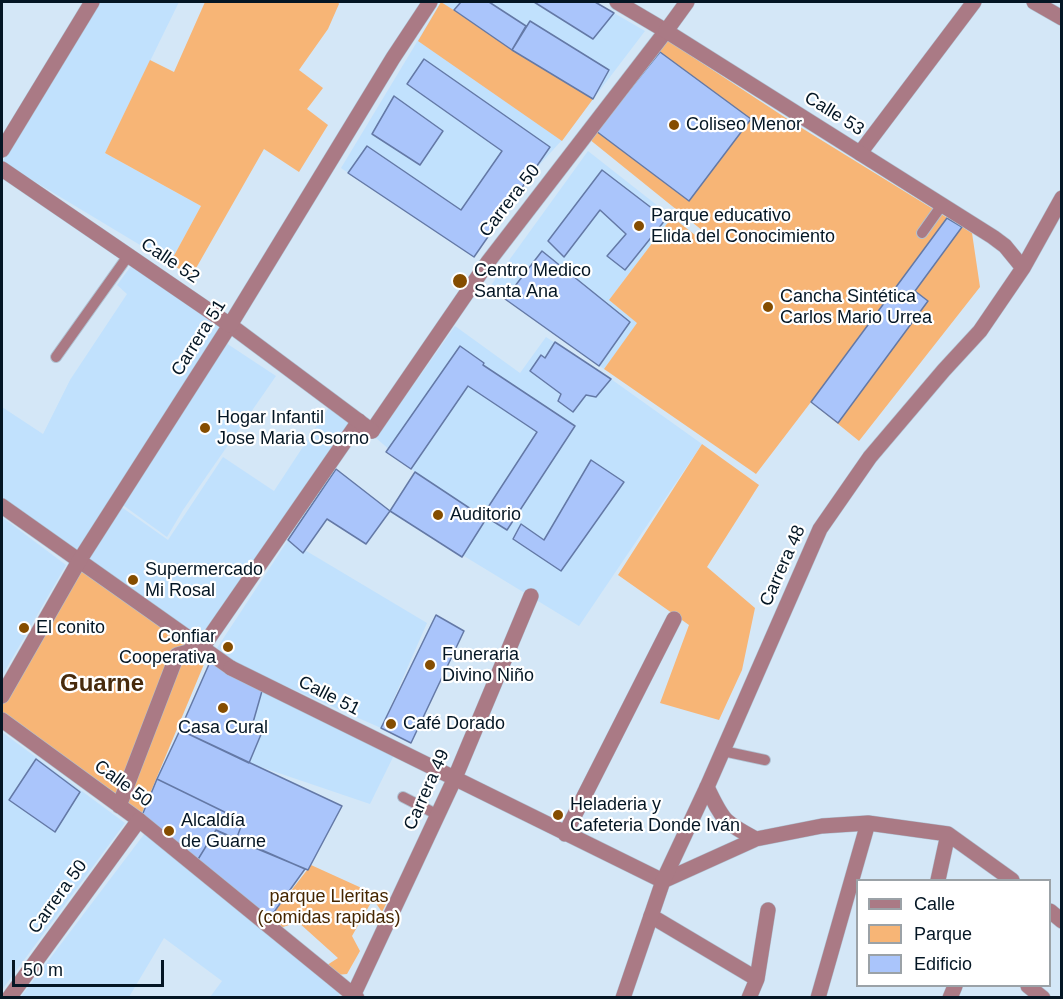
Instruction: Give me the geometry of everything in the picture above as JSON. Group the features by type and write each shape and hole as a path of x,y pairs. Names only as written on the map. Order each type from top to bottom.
{"street":[{"path":"2,150 92,2"},
{"name":"Carrera 51","path":"2,696 79,561 231,325 393,58 430,2"},
{"name":"Calle 53","path":"617,2 1005,246 1023,268"},
{"name":"Carrera 50","path":"372,431 488,262 687,2"},
{"path":"860,153 974,2"},
{"path":"1034,2 1062,18"},
{"name":"Calle 52","path":"2,170 231,325 372,431"},
{"name":"Carrera 48","path":"623,998 663,881 707,787 820,529 870,457 944,369 980,331 1023,268 1062,198"},
{"path":"120,806 177,655 202,648 359,421"},
{"name":"Calle 51","path":"2,506 231,668 454,780 663,881"},
{"name":"Carrera 49","path":"354,997 454,780 507,638 531,597"},
{"path":"565,834 674,619"},
{"name":"Calle 50","path":"2,720 140,820 354,997"},
{"path":"707,787 720,816 756,839"},
{"name":"Carrera 50","path":"9,998 140,820"},
{"path":"818,998 868,823"},
{"path":"663,881 756,839 822,826 868,823 948,834 1010,879"},
{"path":"938,879 948,834"},
{"path":"749,998 757,979 768,910"},
{"path":"651,916 757,979"},
{"path":"1026,990 1043,998"}],"lane":[{"path":"922,233 942,205"},
{"path":"56,357 128,256"},
{"path":"723,751 765,760"},
{"path":"403,797 438,815"}],"shaded area":[{"path":"98,2 179,2 105,153 201,206 170,263 2,162"},
{"path":"441,2 595,2 645,31 562,140 532,173 474,257 341,168"},
{"name":"Parque educativo Elida del Conocimiento","path":"588,151 672,217 609,300 638,323 604,369 489,288"},
{"path":"131,266 224,327 79,553 2,498 2,407 43,434 70,380 127,294 117,285"},
{"path":"455,326 520,373 546,337 611,379 702,444 579,626 390,511 415,472 376,438"},
{"name":"Hogar Infantil Jose Maria Osorno","path":"226,343 276,376 183,510 167,537 120,503"},
{"path":"329,407 354,422 201,640 88,558 120,506 168,540 223,457 274,491"},
{"path":"2,517 66,565 2,676"},
{"path":"288,540 427,623 381,728 238,665 217,648"},
{"path":"262,691 396,751 370,804 249,763 262,733 252,726"},
{"path":"2,732 125,823 2,990"},
{"path":"145,833 340,994 337,998 210,997 222,981 164,938 129,997 20,998"}],"green space":[{"path":"205,2 338,2 339,4 328,29 299,70 323,88 307,109 328,125 299,172 264,149 191,277 170,263 201,206 105,153 150,60 174,72"},
{"path":"441,2 593,99 562,141 418,41"},
{"path":"667,40 792,122 972,233 980,287 859,441 811,402 756,474 604,369 637,323 609,300 672,217 699,238 703,231 589,139"},
{"path":"702,444 759,485 707,567 755,608 742,670 719,720 660,703 689,625 618,575"},
{"path":"81,570 207,657 139,820 2,715 2,701"},
{"name":"parque Lleritas (comidas rapidas)","path":"311,865 388,900 382,912 373,899 352,936 360,951 347,974 336,975 324,967 338,958 298,922 280,928 269,919"}],"building":[{"path":"461,2 489,2 526,26 512,50 454,10"},
{"path":"534,2 595,2 614,13 593,39"},
{"path":"530,21 609,70 593,99 512,50"},
{"name":"Coliseo Menor","path":"660,52 751,119 689,201 596,131"},
{"path":"424,59 550,147 474,257 348,173 367,146 461,210 502,151 407,84"},
{"path":"394,96 443,131 420,165 372,134"},
{"name":"Parque educativo Elida del Conocimiento","path":"602,170 666,219 625,270 607,256 626,234 600,210 564,257 548,241"},
{"path":"947,218 962,227 915,291 928,301 838,423 811,402"},
{"path":"542,251 630,322 599,366 505,299"},
{"path":"555,342 611,379 596,397 586,395 573,412 558,401 561,394 530,371 541,355 545,358"},
{"path":"460,346 484,363 483,365 575,426 507,530 483,515 537,432 468,386 411,469 386,452"},
{"path":"591,460 624,482 561,571 513,539 521,524 544,540"},
{"path":"336,469 390,511 366,544 327,519 303,553 288,540"},
{"name":"Auditorio","path":"415,472 486,519 462,557 390,511"},
{"name":"Funeraria Divino Niño","path":"436,615 464,631 411,743 381,728"},
{"name":"Casa Cural","path":"210,662 262,691 252,726 262,732 249,763 180,730"},
{"path":"180,730 342,806 308,870 236,840 243,821 157,779"},
{"path":"36,759 80,792 55,832 9,800"},
{"path":"157,779 243,821 236,840 216,830 197,861 141,818"},
{"path":"216,830 305,869 269,919 197,861"}],"place":[{"name":"Coliseo Menor","path":"674,125"},
{"name":"Parque educativo Elida del Conocimiento","path":"639,226"},
{"name":"Centro Medico Santa Ana","path":"460,281"},
{"name":"Cancha Sintética Carlos Mario Urrea","path":"768,307"},
{"name":"Hogar Infantil Jose Maria Osorno","path":"205,428"},
{"name":"Auditorio","path":"438,515"},
{"name":"Supermercado Mi Rosal","path":"133,580"},
{"name":"El conito","path":"24,628"},
{"name":"Confiar Cooperativa","path":"228,647"},
{"name":"Funeraria Divino Niño","path":"430,665"},
{"name":"Casa Cural","path":"223,708"},
{"name":"Café Dorado","path":"391,724"},
{"name":"Heladeria y Cafeteria Donde Iván","path":"558,815"},
{"name":"Alcaldía de Guarne","path":"169,831"}],"district":[{"name":"Guarne","path":"102,684"}]}
